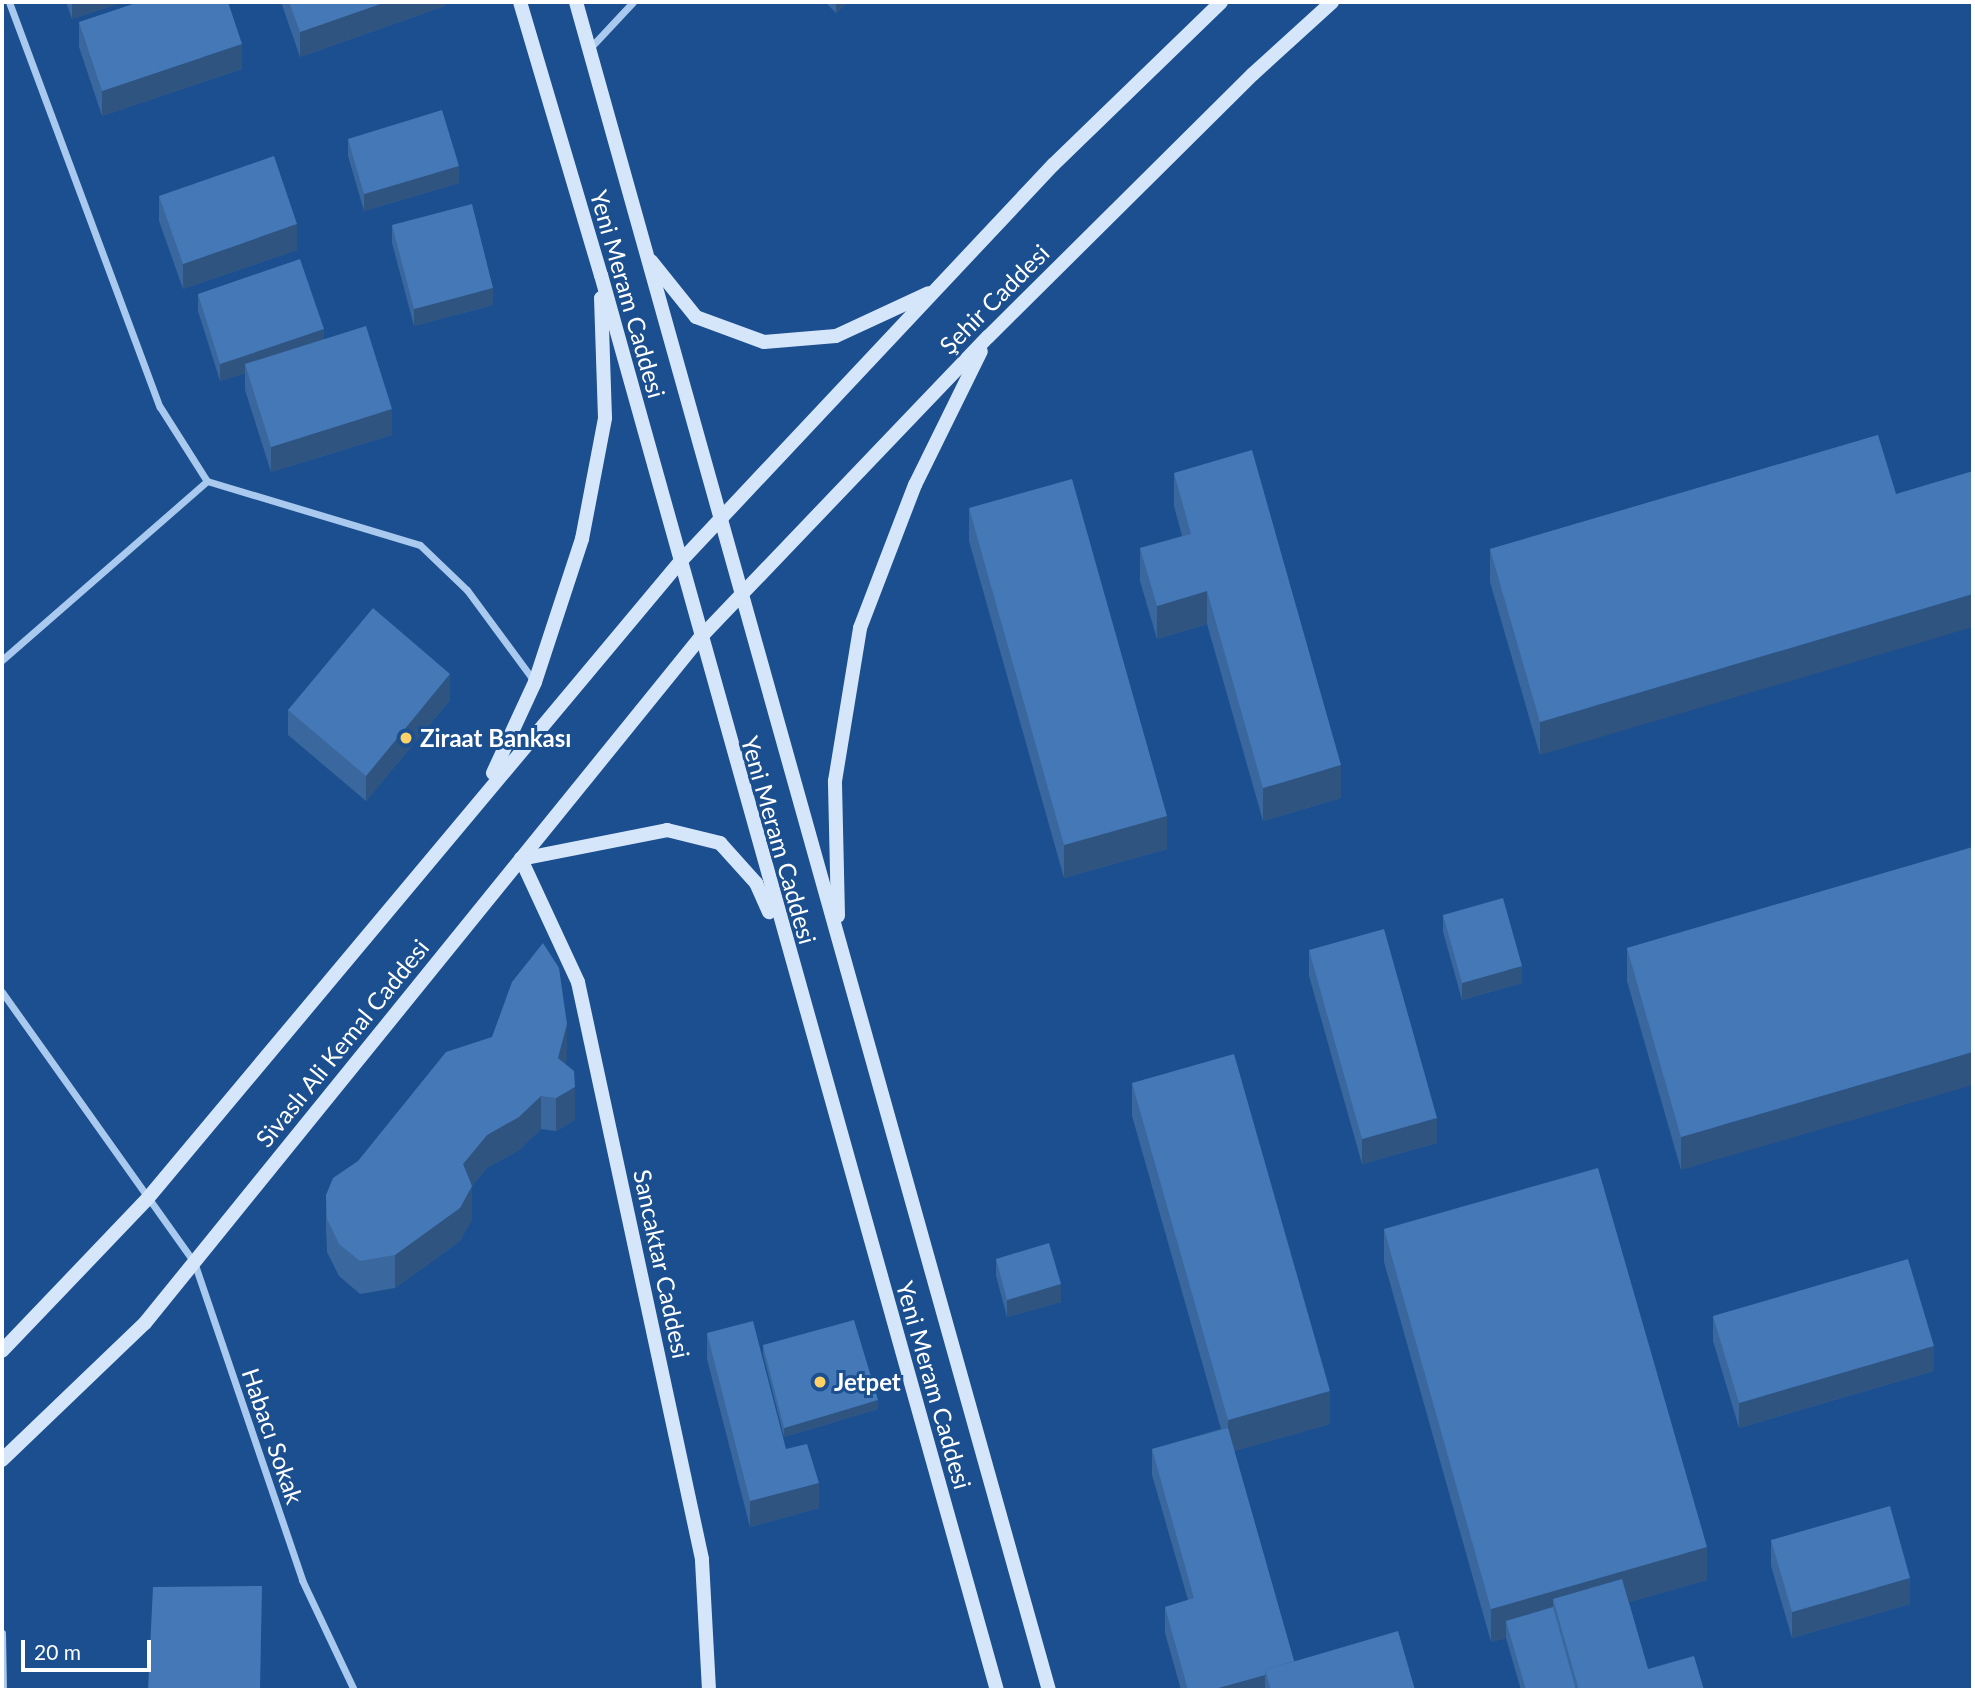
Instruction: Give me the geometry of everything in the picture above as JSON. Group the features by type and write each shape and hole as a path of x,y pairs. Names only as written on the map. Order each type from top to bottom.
{"main road":[{"name":"Yeni Meram Caddesi","path":"520,2 601,275 699,639 997,1690"},
{"name":"Yeni Meram Caddesi","path":"576,2 719,522 838,935 1049,1690"},
{"name":"Şehir Caddesi","path":"680,562 1053,165 1221,2"},
{"name":"Şehir Caddesi","path":"699,639 988,337 1253,74 1332,2"},
{"path":"646,255 696,317 764,342 836,336 936,290"},
{"path":"486,789 535,682 582,539 604,418 601,275"},
{"path":"838,935 835,781 860,628 915,485 988,337"},
{"name":"Sivaslı Ali Kemal Caddesi","path":"2,1351 148,1198 486,789 680,562"},
{"name":"Sivaslı Ali Kemal Caddesi","path":"2,1460 145,1322 699,639"},
{"path":"521,859 667,830 720,843 756,883 785,945"},
{"name":"Sancaktar Caddesi","path":"521,859 578,982 702,1559 709,1690"}],"street":[{"path":"9,2 160,407 207,481 420,545 467,590 535,682"},
{"path":"590,48 633,2"},
{"path":"2,660 207,481"},
{"name":"Habacı Sokak","path":"2,992 194,1262 302,1580 354,1690"},
{"path":"2,1633 2,1690"}],"building":[{"path":"139,2 228,2 242,44 102,91 79,22"},
{"path":"289,2 386,2 300,32"},
{"path":"442,110 459,166 364,194 348,139"},
{"path":"274,156 297,224 183,264 159,196"},
{"path":"472,204 493,288 414,309 392,225"},
{"path":"300,259 324,329 220,364 198,294"},
{"path":"366,326 392,409 271,447 245,364"},
{"path":"1878,435 1896,494 1973,471 1973,594 1540,722 1490,549"},
{"path":"1252,450 1341,765 1263,788 1207,591 1157,606 1140,548 1191,534 1174,473"},
{"path":"1072,479 1167,816 1064,845 969,508"},
{"path":"373,608 450,674 366,776 288,710"},
{"path":"1973,847 1973,1052 1681,1137 1627,948"},
{"path":"1503,898 1522,966 1462,983 1443,915"},
{"path":"1384,929 1437,1118 1362,1139 1309,950"},
{"path":"543,943 559,968 567,1024 558,1058 574,1071 575,1087 556,1098 541,1096 519,1117 487,1135 463,1164 472,1186 460,1208 395,1255 360,1261 339,1244 327,1219 326,1195 333,1178 358,1161 446,1052 492,1037 512,982"},
{"path":"1234,1054 1330,1391 1228,1420 1132,1083"},
{"path":"1598,1168 1707,1547 1491,1609 1384,1229"},
{"path":"1049,1243 1061,1284 1007,1300 996,1259"},
{"path":"1908,1259 1934,1346 1739,1403 1713,1316"},
{"path":"854,1320 878,1400 784,1428 763,1345"},
{"path":"753,1321 786,1449 807,1444 819,1483 750,1501 707,1333"},
{"path":"1228,1428 1294,1661 1265,1670 1265,1675 1211,1690 1188,1690 1165,1607 1194,1598 1152,1449"},
{"path":"1890,1506 1910,1578 1792,1612 1771,1540"},
{"path":"1622,1579 1648,1669 1694,1656 1704,1690 1579,1690 1553,1599"},
{"path":"262,1586 260,1690 148,1690 153,1587"},
{"path":"1553,1607 1576,1690 1526,1690 1506,1621"},
{"path":"1398,1631 1415,1690 1271,1690 1265,1670"}],"place":[{"name":"Ziraat Bankası","path":"406,738"},
{"name":"Jetpet","path":"820,1382"}]}
